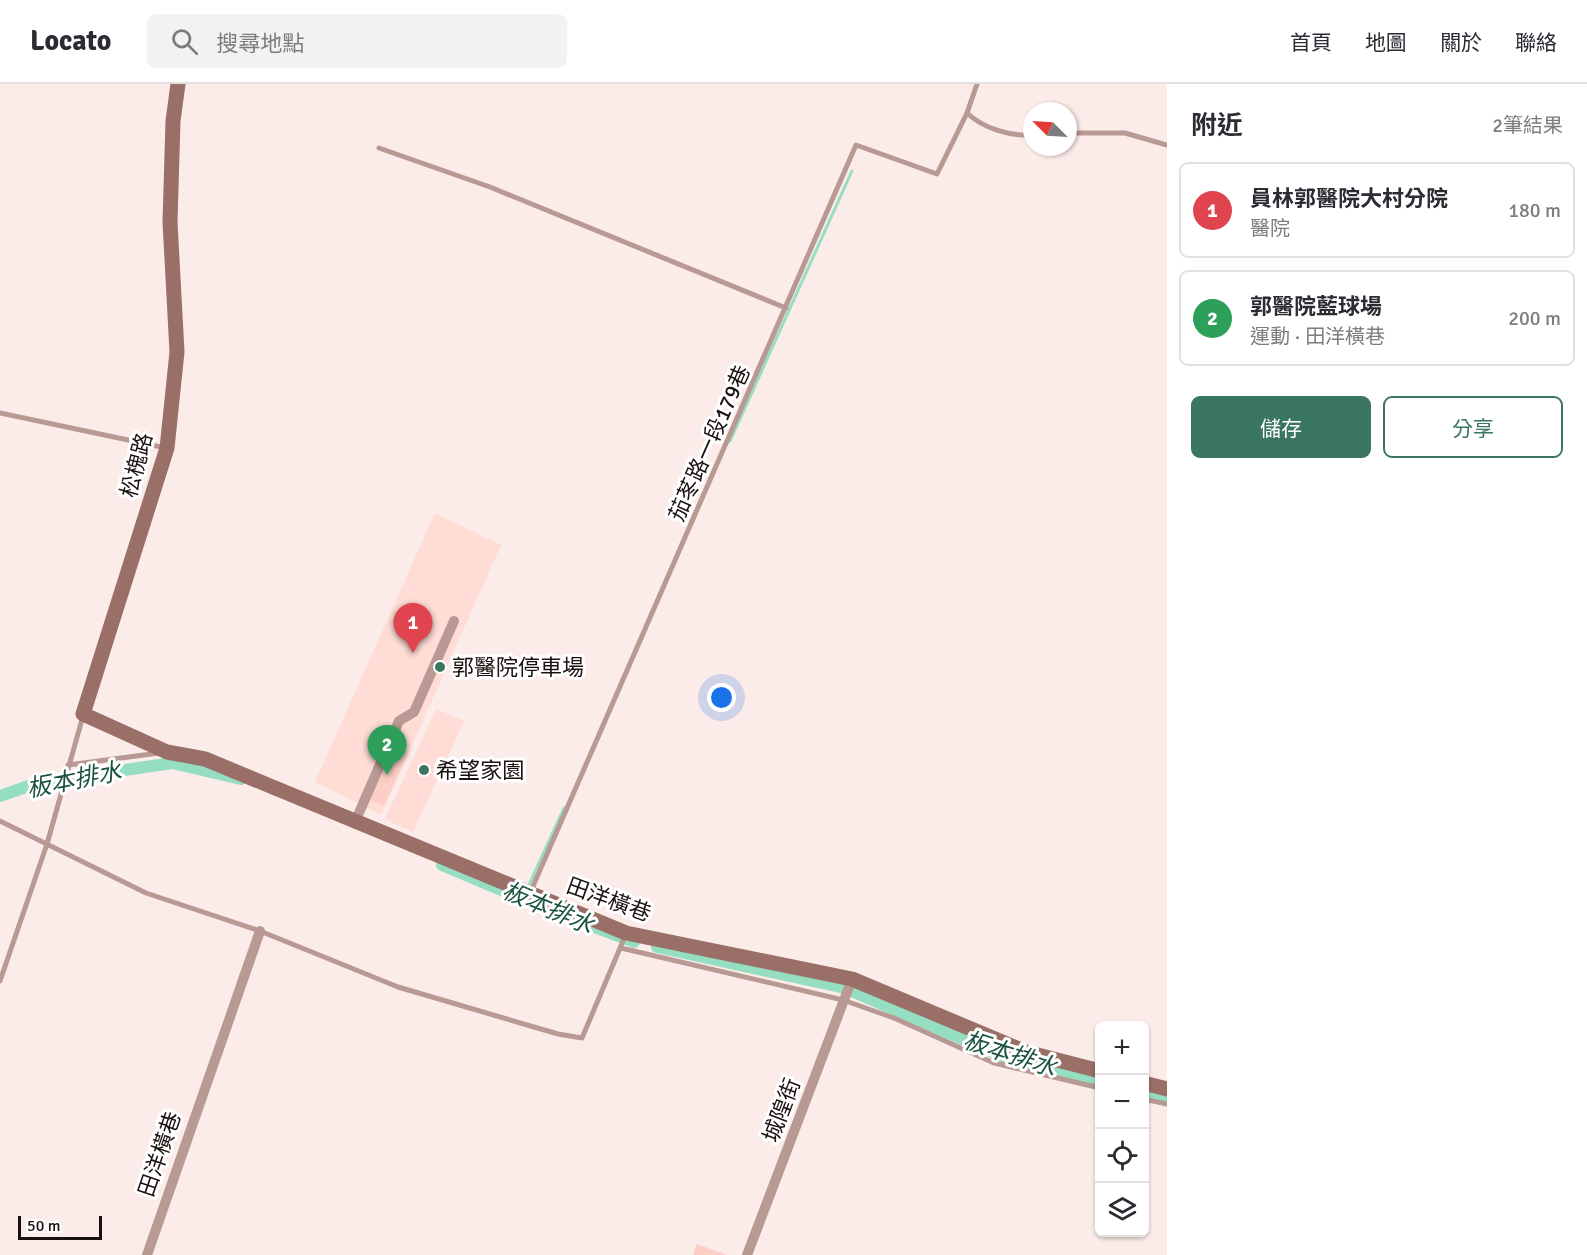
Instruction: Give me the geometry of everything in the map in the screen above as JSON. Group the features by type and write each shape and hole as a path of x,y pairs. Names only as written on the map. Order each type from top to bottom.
{"street":[{"name":"松槐路","path":"83,714 166,448 177,352 170,222 173,121 178,84"},
{"path":"355,822 399,721 414,712 454,621"},
{"name":"田洋橫巷","path":"83,714 167,752 205,759 530,895 623,940 852,979 1026,1052 1095,1070"},
{"name":"田洋橫巷","path":"147,1255 260,931"},
{"name":"城隍街","path":"747,1255 852,979"},
{"path":"1149,1084 1167,1089"}],"lane":[{"name":"茄苳路一段179巷","path":"530,895 856,145 937,174 967,114 977,84"},
{"path":"967,114 1011,136 1023,135"},
{"path":"1077,134 1125,133 1167,145"},
{"path":"379,148 490,187 786,308"},
{"path":"0,413 166,448"},
{"name":"松槐路","path":"0,981 47,844 83,714"},
{"path":"68,765 167,752"},
{"path":"0,821 146,893 260,931 398,987 558,1034 582,1038 623,940 843,1000 894,1018 994,1064 1095,1087"},
{"path":"1149,1100 1167,1104"}],"shaded area":[{"path":"435,513 501,545 381,815 315,782"},
{"name":"希望家園","path":"436,709 464,721 413,832 385,819"},
{"path":"389,743 409,752 384,806 366,798"},
{"path":"697,1244 727,1255 693,1255"}],"waterway":[{"path":"730,441 852,171"},
{"name":"板本排水","path":"0,796 37,783 172,763 241,779"},
{"path":"528,887 564,808"},
{"name":"板本排水","path":"442,865 541,907 634,942"},
{"name":"板本排水","path":"657,947 845,988 1008,1059 1095,1079"},
{"name":"板本排水","path":"1149,1093 1167,1098"}],"place":[{"name":"員林郭醫院大村分院","path":"413,653"},
{"name":"郭醫院停車場","path":"440,667"},
{"name":"希望家園","path":"424,770"},
{"name":"郭醫院藍球場","path":"387,775"}]}
